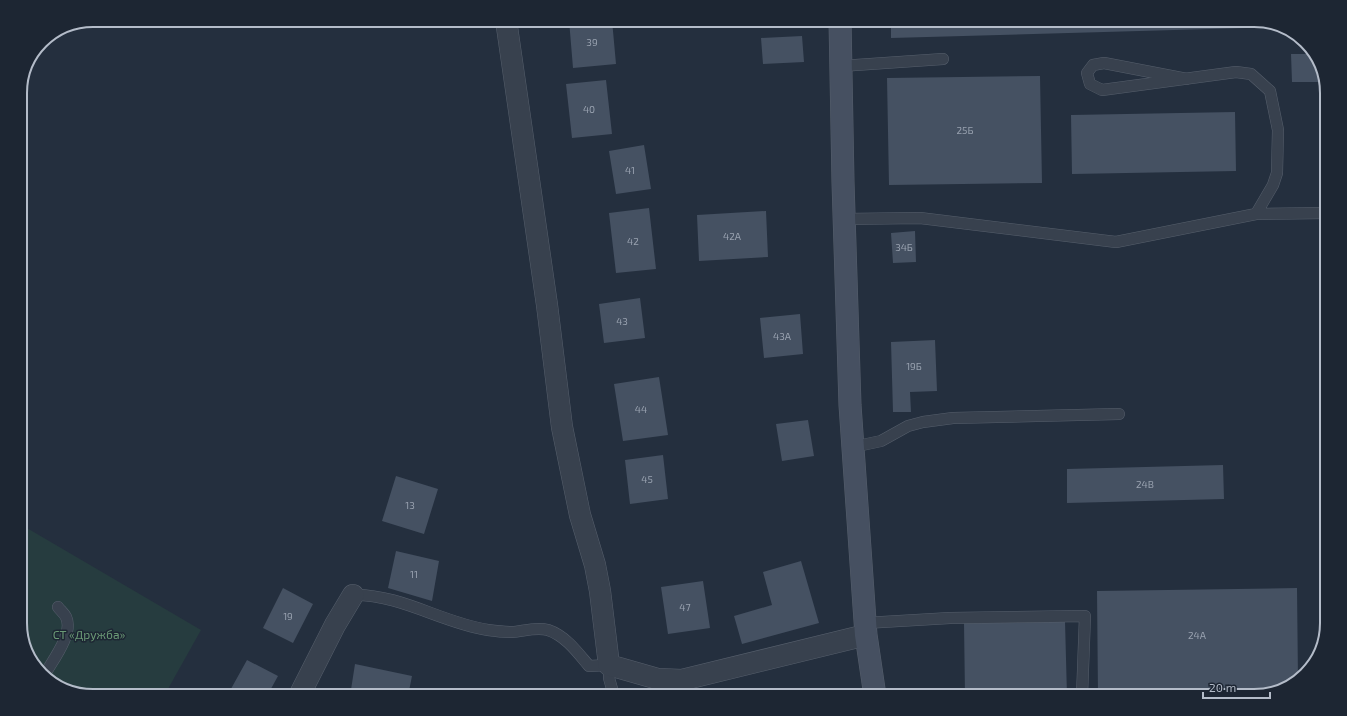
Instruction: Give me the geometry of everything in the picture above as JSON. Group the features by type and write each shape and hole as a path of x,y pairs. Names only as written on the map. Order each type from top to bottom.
{"street":[{"path":"507,27 547,305 562,426 580,515 595,565 600,591 609,665 658,679 682,680 866,629"},
{"path":"840,27 844,219 850,398 866,629 874,689"},
{"path":"303,689 335,625 353,595"}],"lane":[{"path":"841,66 944,59"},
{"path":"1187,79 1104,63 1093,65 1087,73 1090,84 1102,90 1187,79 1236,72 1251,74 1270,91 1278,130 1277,173 1273,185 1256,214"},
{"path":"844,219 920,218 1116,242 1256,214 1320,212"},
{"path":"853,447 881,441 908,426 953,418 1119,414"},
{"path":"353,595 368,595 390,599 487,630 511,632 531,629 548,630 572,646 589,666 609,665 609,678 612,689"},
{"path":"47,670 65,638 68,627 66,617 58,607"},
{"path":"866,629 950,618 1085,616 1082,689"},
{"path":"666,689 682,680"}],"green space":[{"name":"СТ «Дружба»","path":"27,528 201,630 168,689 93,689 76,687 56,678 38,660 28,636"}],"building":[{"path":"570,27 613,27 616,64 573,68"},
{"path":"891,27 1261,28 891,38"},
{"path":"802,36 804,62 763,64 761,38"},
{"path":"1291,54 1307,54 1313,64 1319,82 1292,82"},
{"path":"1040,76 1042,183 889,185 887,78"},
{"path":"606,80 612,134 572,138 566,84"},
{"path":"1235,112 1236,171 1072,174 1071,115"},
{"path":"644,145 651,189 616,194 609,151"},
{"path":"649,208 656,269 616,273 609,213"},
{"path":"766,211 768,257 699,261 697,215"},
{"path":"915,231 916,262 893,263 891,233"},
{"path":"640,298 645,338 604,343 599,304"},
{"path":"800,314 803,354 764,358 760,318"},
{"path":"935,340 937,391 910,392 911,412 893,412 891,342"},
{"path":"659,377 668,435 623,441 614,384"},
{"path":"808,420 814,456 782,461 776,424"},
{"path":"663,455 668,499 630,504 625,460"},
{"path":"1223,465 1224,499 1067,503 1067,469"},
{"path":"396,476 438,489 424,534 382,521"},
{"path":"396,551 439,561 432,601 388,588"},
{"path":"801,561 819,623 742,644 734,616 772,605 763,572"},
{"path":"703,581 710,628 668,634 661,587"},
{"path":"283,588 313,604 293,643 263,628"},
{"path":"1297,588 1298,672 1283,682 1254,689 1098,689 1097,591"},
{"path":"1065,621 1067,689 965,689 964,623"},
{"path":"247,660 278,676 271,689 231,689"},
{"path":"355,664 412,676 409,689 351,689"}]}
